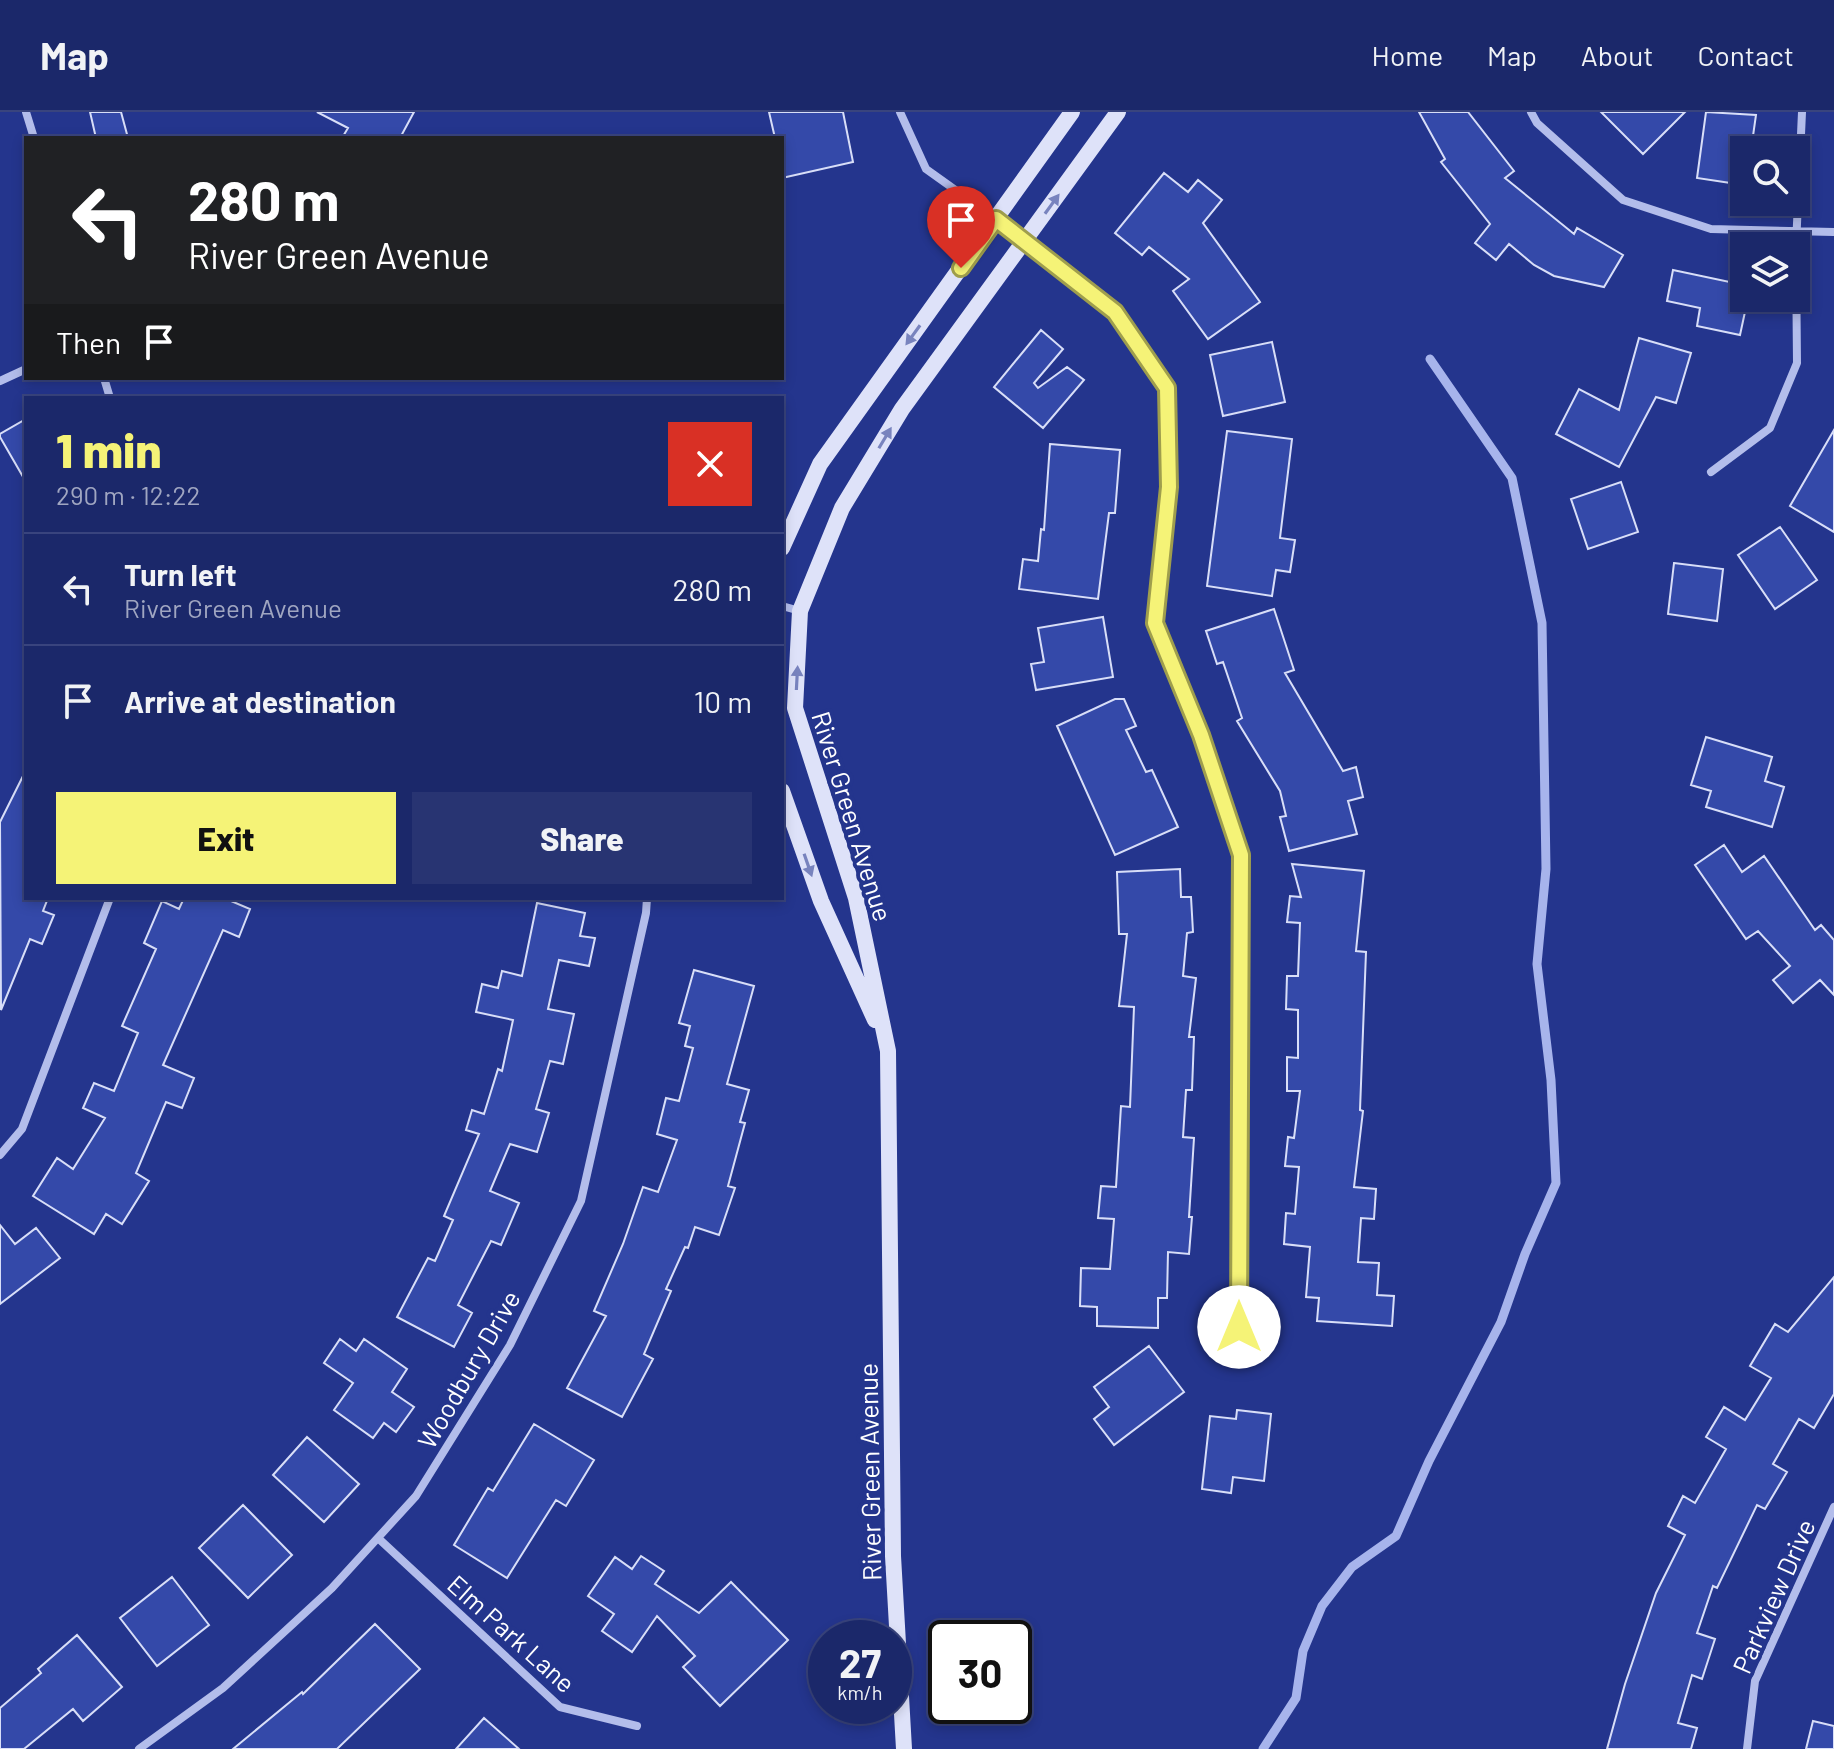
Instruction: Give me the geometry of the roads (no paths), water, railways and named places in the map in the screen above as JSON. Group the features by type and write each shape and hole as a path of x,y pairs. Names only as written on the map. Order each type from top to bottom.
{"street":[{"path":"26,112 33,136"},
{"path":"900,112 926,169 1115,312 1167,388 1169,487 1155,623 1201,735 1241,855 1239,1327"},
{"path":"784,544 820,464 1072,112"},
{"name":"River Green Avenue","path":"904,1749 893,1556 888,1051 856,898 795,708 800,611 842,508 902,409 1118,112"},
{"path":"1531,112 1537,123 1623,200 1711,229 1834,232"},
{"path":"1796,231 1802,112"},
{"path":"1711,472 1770,428 1797,363 1797,312"},
{"path":"0,381 24,370"},
{"path":"784,607 800,611"},
{"name":"River Green Avenue","path":"784,797 821,901 888,1051"},
{"path":"0,1155 22,1129 109,900"},
{"name":"Woodbury Drive","path":"139,1749 223,1688 332,1588 378,1538 416,1496 510,1345 581,1201 647,900"},
{"name":"Parkview Drive","path":"1747,1749 1755,1681 1834,1507"},
{"name":"Elm Park Lane","path":"378,1538 560,1707 637,1726"}],"waterway":[{"path":"1263,1749 1296,1698 1303,1651 1322,1606 1352,1567 1396,1536 1429,1461 1501,1322 1525,1254 1556,1183 1551,1080 1537,964 1546,869 1542,623 1512,478 1430,359"}]}
